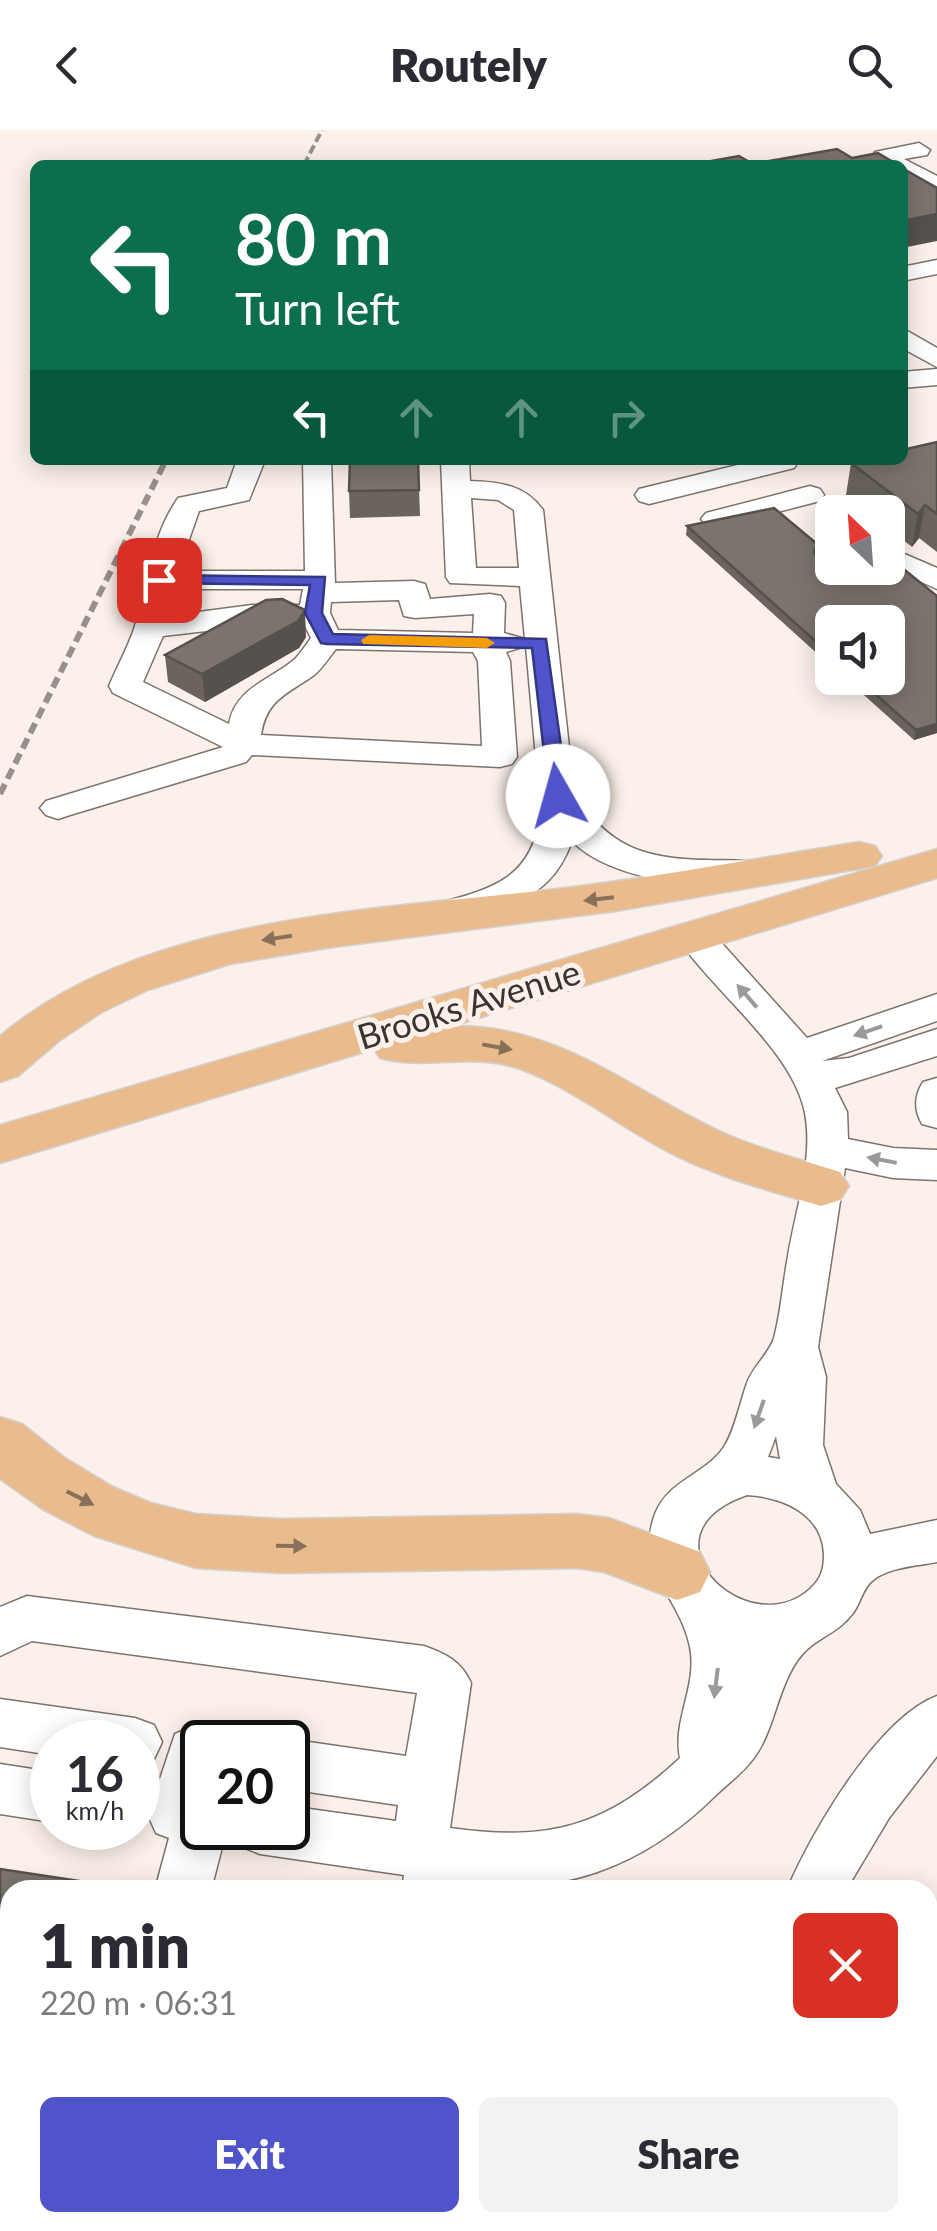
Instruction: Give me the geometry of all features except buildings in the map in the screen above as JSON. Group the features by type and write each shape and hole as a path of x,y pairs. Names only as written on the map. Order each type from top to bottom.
{"main road":[{"path":"4,1060 46,1025 88,998 174,961 245,943 629,895 937,843"},
{"name":"Brooks Avenue","path":"0,1144 937,863"},
{"path":"262,1067 386,1047 492,1044 560,1065 592,1080 654,1120 723,1155 824,1168"},
{"path":"0,1442 34,1471 82,1499 134,1522 194,1540 293,1546 577,1541 609,1545 689,1587"}],"street":[{"path":"904,160 931,152"},
{"path":"908,171 931,184 937,183"},
{"path":"908,340 937,360"},
{"path":"908,379 937,377"},
{"path":"150,628 320,607 398,591 414,590 415,609 490,603 490,630 485,643 494,660 500,758 244,744 124,686 150,628 159,580 179,517 188,504 239,494 250,465"},
{"path":"58,808 234,755 244,744 247,716 268,688 306,666 320,607 317,465"},
{"path":"649,495 766,465"},
{"path":"786,465 815,498"},
{"path":"400,923 484,901 532,878 552,850 558,829 558,796 528,510 524,501 456,475 460,577 532,576"},
{"path":"716,519 815,506"},
{"path":"398,552 398,591"},
{"path":"905,564 937,580"},
{"path":"905,570 937,598"},
{"path":"159,580 320,607 485,643 540,643"},
{"path":"558,796 583,834 604,850 632,862 705,872 796,867"},
{"path":"310,1839 428,1865 519,1862 595,1848 662,1811 735,1742 768,1659 794,1624 833,1603 851,1567 851,1548 844,1528 816,1495 800,1445 803,1377 795,1347 828,1125 806,1067 696,937"},
{"path":"806,1067 937,1007"},
{"path":"806,1067 855,1070 937,1042"},
{"path":"937,1092 937,1114"},
{"path":"824,1168 893,1162 937,1165"},
{"path":"708,1764 701,1739 719,1678 718,1654 713,1630 671,1549 673,1526 683,1506 701,1490 723,1479 745,1456 772,1377 795,1347"},
{"path":"723,1479 771,1476 816,1495"},
{"path":"851,1567 880,1552 937,1541"},
{"path":"689,1587 745,1624 794,1624"},
{"path":"0,1633 27,1618 424,1670 445,1683 430,1784 428,1865"},
{"path":"821,1880 880,1784 937,1720"},
{"path":"0,1723 30,1727"},
{"path":"310,1767 430,1784"},
{"path":"0,1789 30,1793"},
{"path":"179,1816 182,1880"}],"railway":[{"path":"307,160 322,130"},
{"path":"0,794 164,465"}],"slow traffic":[{"path":"369,640 487,643"}],"route":[{"path":"159,580 320,580 314,613 327,639 540,643 558,796"}]}
